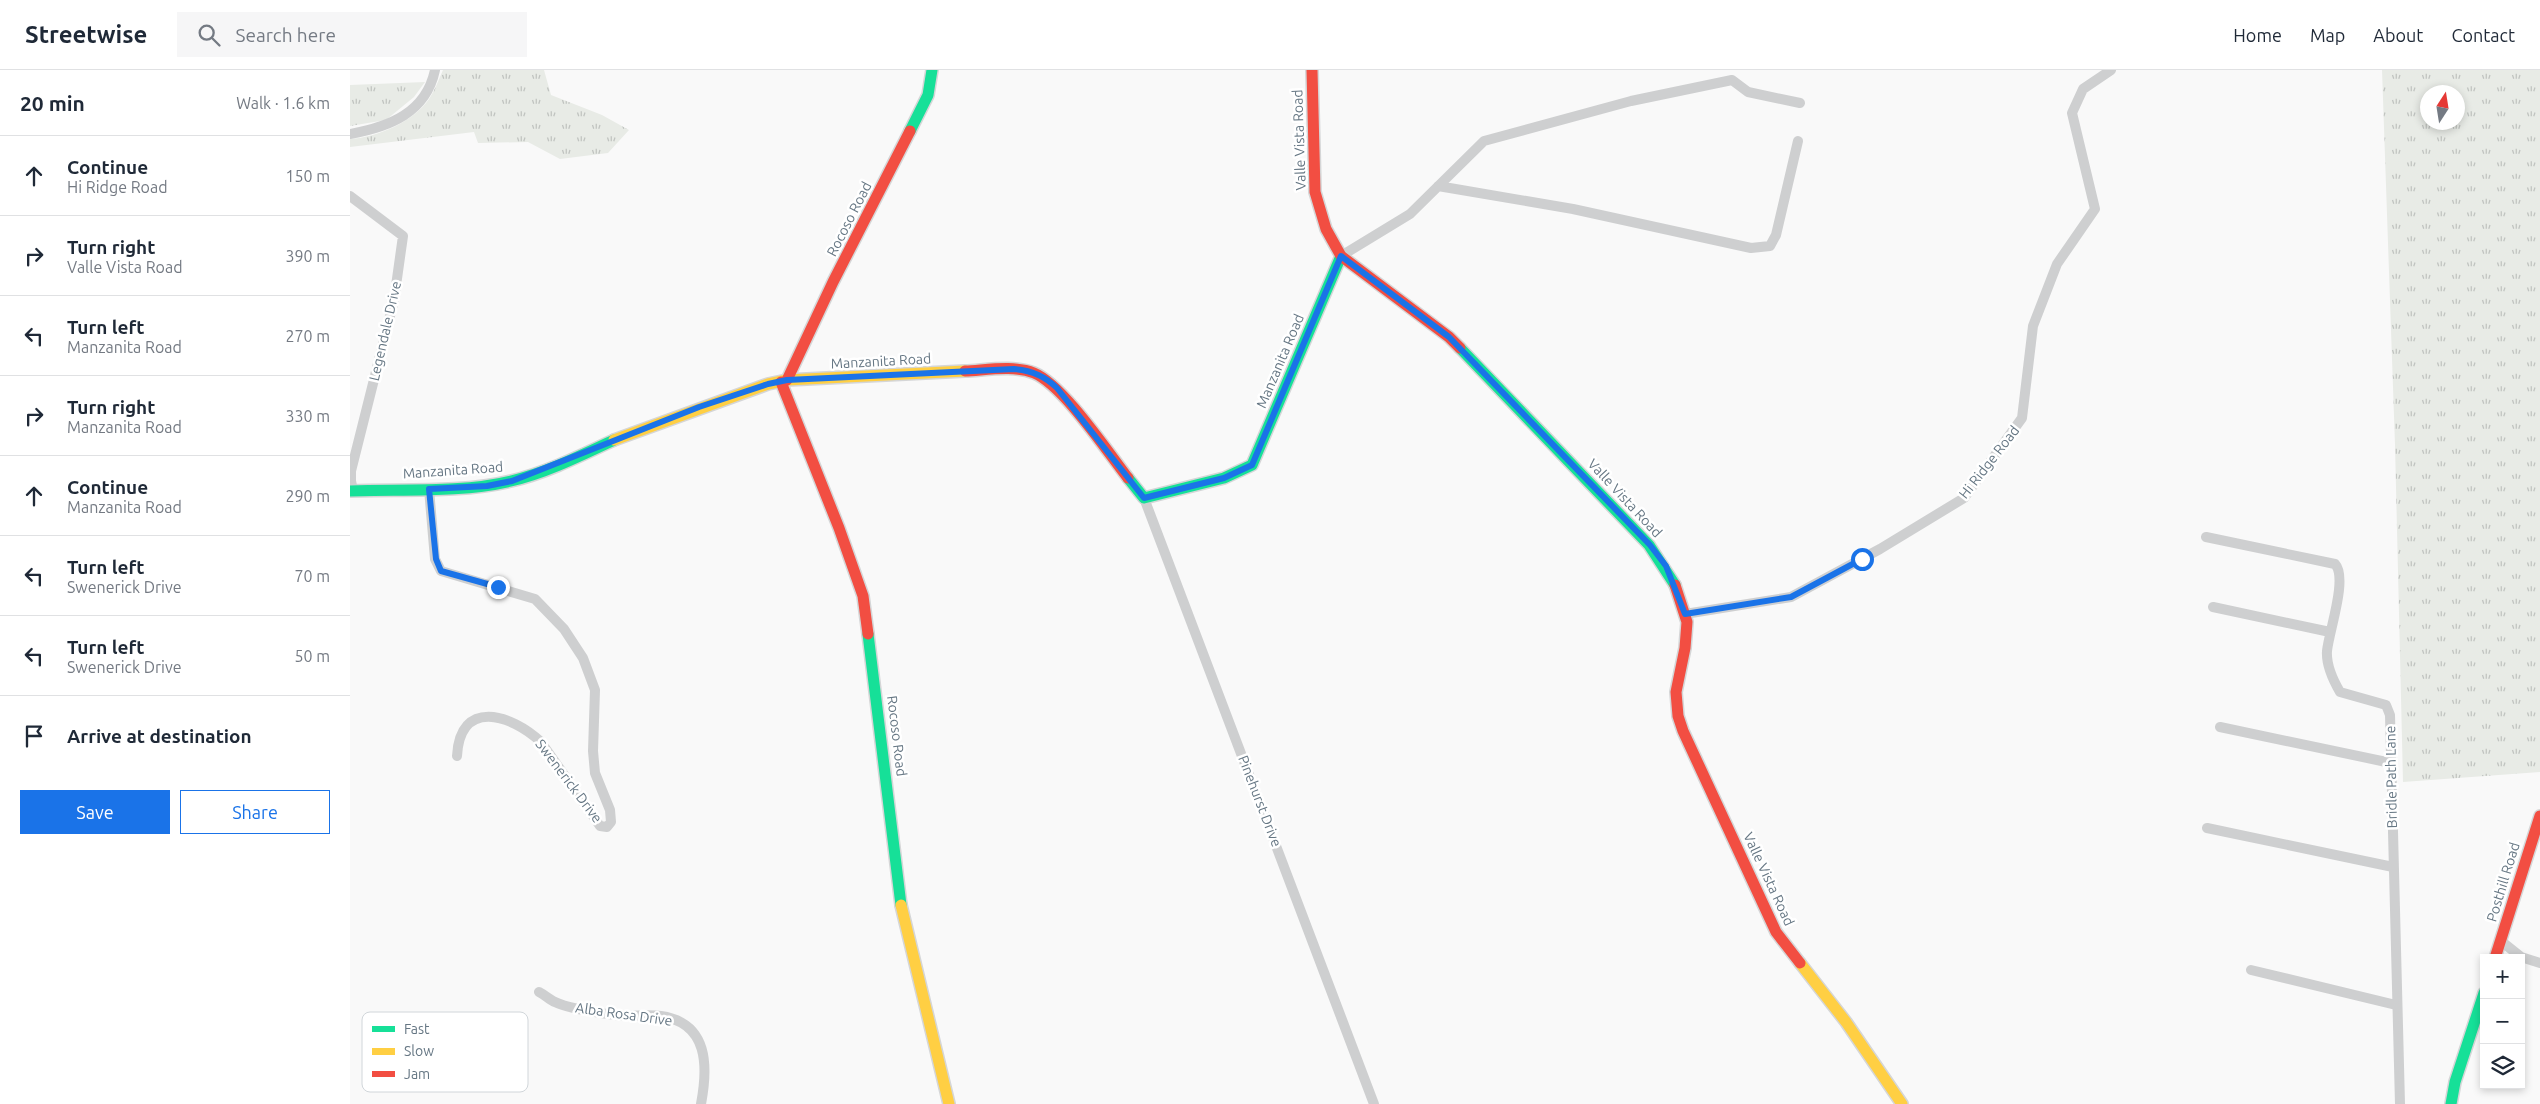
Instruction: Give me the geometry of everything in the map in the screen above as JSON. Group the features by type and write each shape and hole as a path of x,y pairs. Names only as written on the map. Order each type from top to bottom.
{"street":[{"path":"350,134 389,124 407,114 430,88 435,70"},
{"name":"Rocoso Road","path":"932,70 928,95 784,381 863,596 902,911 950,1104"},
{"name":"Valle Vista Road","path":"1312,70 1315,192 1326,229 1341,256 1449,337 1650,545 1666,566 1685,614 1688,634 1675,690 1675,703 1683,731 1776,932 1846,1022 1902,1104"},
{"name":"Hi Ridge Road","path":"1685,614 1791,597 1880,549 1964,498 2022,418 2033,326 2057,264 2095,209 2072,113 2083,89 2111,70"},
{"path":"1341,256 1410,214 1484,141 1631,101 1732,80 1748,92 1800,103"},
{"path":"1438,186 1574,209 1751,248 1770,246 1776,235 1798,141"},
{"name":"Legendale Drive","path":"350,196 403,236 394,300 351,471 352,490"},
{"name":"Manzanita Road","path":"352,490 487,486 512,481 699,407 768,384 784,381 1014,369 1034,373 1051,382 1063,394 1144,498 1224,478 1252,465 1341,256"},
{"name":"Swenerick Drive","path":"429,489 436,559 441,571 535,599 564,629 583,658 595,690 593,751 595,773 610,810 611,822 607,827 600,826 541,742 530,732 515,725 489,717 471,720 464,726 459,736 457,756"},
{"name":"Pinehurst Drive","path":"1144,498 1374,1104"},
{"name":"Bridle Path Lane","path":"2206,537 2335,564 2340,576 2326,653 2332,680 2340,692 2386,705 2390,715 2400,1104"},
{"path":"2213,607 2330,632"},
{"path":"2220,727 2391,763"},
{"name":"Posthill Road","path":"2496,954 2540,816"},
{"path":"2207,828 2393,867"},
{"path":"2501,941 2521,957 2540,963"},
{"path":"2251,970 2396,1005"},
{"name":"Alba Rosa Drive","path":"539,992 556,1003 616,1015 667,1017 687,1026 700,1042 705,1060 701,1104"},
{"path":"2451,1104 2455,1082 2482,999"}],"green space":[{"path":"443,70 544,70 551,95 602,115 629,130 608,153 560,159 528,142 478,143 474,132 350,147 350,139 383,132 414,115 429,99"},
{"path":"2382,70 2540,70 2540,772 2403,782 2395,445"},
{"path":"425,82 414,97 386,120 350,126 350,85"}],"traffic: fast":[{"path":"910,131 928,95 932,70"},
{"path":"1128,478 1144,498 1224,478 1252,465 1341,256"},
{"path":"1460,348 1649,545 1675,585"},
{"path":"350,491 431,490 492,485 537,473 614,440"},
{"path":"868,634 901,905"},
{"path":"2451,1104 2455,1082 2482,999"}],"traffic: slow":[{"path":"614,440 768,384 787,380 965,371"},
{"path":"901,905 949,1104"},
{"path":"1800,963 1846,1022 1902,1104"}],"traffic: jam":[{"path":"1312,70 1315,192 1326,229 1341,256 1449,337 1460,348"},
{"path":"787,380 833,282 910,131"},
{"path":"965,371 1018,369 1034,373 1046,380 1071,404 1128,478"},
{"path":"781,382 839,528 863,596 868,634"},
{"path":"1675,585 1687,622 1685,648 1676,692 1678,716 1683,731 1776,932 1800,963"},
{"path":"2496,954 2540,816"}],"route":[{"path":"498,587 441,571 436,559 429,489 487,486 512,481 576,458 624,436 699,407 768,384 787,380 1014,369 1028,371 1045,378 1063,394 1144,498 1224,478 1252,465 1341,256 1449,337 1532,421 1650,545 1666,566 1685,614 1791,597 1862,559"}]}
